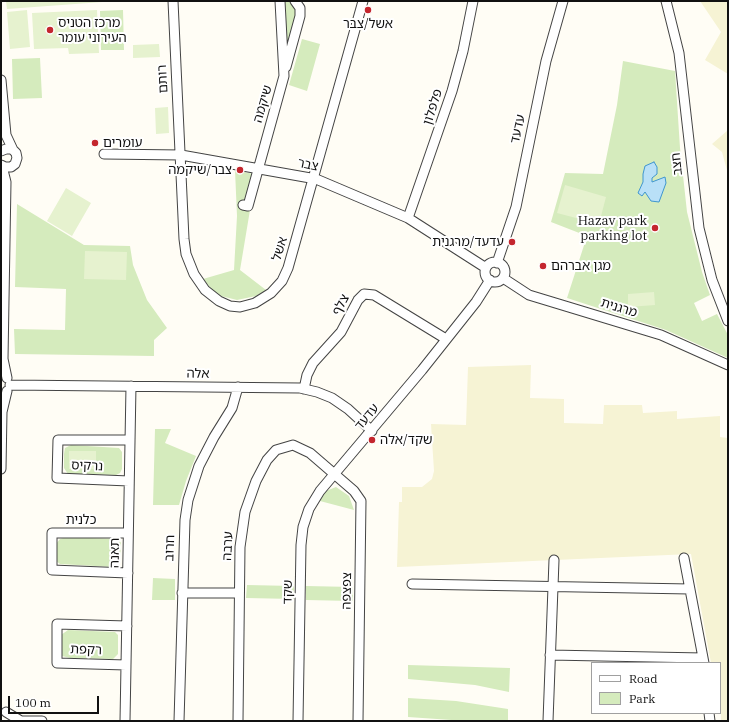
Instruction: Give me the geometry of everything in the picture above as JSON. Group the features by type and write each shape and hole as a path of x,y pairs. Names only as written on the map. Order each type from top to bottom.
{"street":[{"name":"רותם","path":"173,1 180,155"},
{"name":"שיקמה","path":"243,205 248,206 284,76 280,1"},
{"path":"284,76 300,16 300,8 295,1"},
{"name":"אשל","path":"180,155 184,239 188,261 194,274 205,290 218,301 240,307 256,303 271,293 282,281 290,261 363,1"},
{"name":"פלפלון","path":"408,218 454,84 463,51 473,1"},
{"name":"עדעד","path":"497,263 516,207 546,60 563,1"},
{"name":"חצב","path":"666,1 679,53 699,228 712,280 728,321"},
{"path":"1,80 6,135 17,157 6,185"},
{"path":"1,151 6,135"},
{"path":"1,151 6,148 13,150"},
{"name":"צבר","path":"104,154 180,155 314,178 408,218 486,268"},
{"path":"1,165 7,168 14,166"},
{"path":"1,165 6,174 3,359 5,385 2,408 1,469"},
{"path":"497,263 504,269 503,278 497,282 490,280 486,275 486,268 490,264 497,263"},
{"name":"מרגנית","path":"503,278 528,295 661,334 728,365"},
{"name":"עדעד","path":"334,474 372,431 446,339 490,280"},
{"name":"צלף","path":"304,389 307,375 313,363 341,332 358,300 364,294 374,295 446,339"},
{"path":"1,369 3,359"},
{"name":"אלה","path":"5,385 304,389 332,398 348,409 372,431"},
{"name":"תאנה","path":"125,721 131,386"},
{"name":"חרוב","path":"180,721 183,541 190,494 206,451 234,405 238,387"},
{"name":"נרקיס","path":"129,481 57,478 58,440 130,440"},
{"name":"ערבה","path":"238,721 240,547 245,512 256,481 272,454 287,446 298,446 310,452 334,474"},
{"name":"שקד","path":"298,721 301,545 303,527 313,500 334,474"},
{"name":"צפצפה","path":"334,474 357,493 362,507 358,721"},
{"name":"כלנית","path":"128,533 52,533 52,570 128,573"},
{"path":"550,655 703,660 684,558"},
{"path":"548,721 554,560"},
{"path":"412,584 690,588"},
{"path":"182,593 240,593"},
{"name":"רקפת","path":"126,665 57,663 57,624 127,626"},
{"path":"4,712 21,721 42,721"}],"shaded area":[{"path":"700,1 728,1 728,74 705,60 721,32"},
{"path":"728,130 728,174 722,152 712,144"},
{"path":"531,365 530,398 564,399 564,423 603,424 604,405 642,405 643,413 677,411 677,419 720,416 720,437 728,438 728,721 721,721 721,662 711,662 691,554 397,567 399,502 402,502 402,487 422,487 432,479 434,471 431,424 466,425 468,367"}],"green space":[{"path":"6,1 116,1 7,9"},
{"path":"284,1 291,1 297,10 286,60"},
{"path":"27,10 30,47 10,49 7,12"},
{"path":"97,10 99,53 69,54 68,48 34,49 32,13"},
{"path":"123,10 124,50 101,50 100,11"},
{"path":"302,39 320,44 307,91 289,85"},
{"path":"159,44 160,57 133,58 133,45"},
{"path":"40,58 42,98 13,99 12,59"},
{"path":"623,61 675,71 680,148 687,212 702,272 710,295 694,303 702,321 717,314 728,335 728,358 666,330 567,298 587,236 551,222 565,173 603,174 617,105"},
{"path":"168,107 169,133 156,134 155,108"},
{"path":"235,170 253,174 244,209 250,210 240,270 266,290 256,296 237,300 221,296 214,292 203,279 234,270 237,216"},
{"path":"565,185 606,197 599,224 557,213"},
{"path":"66,188 91,203 72,236 47,221"},
{"path":"17,204 84,245 130,246 133,265 147,300 167,328 154,340 154,356 15,354 14,329 65,330 66,289 15,287"},
{"path":"85,251 127,252 126,280 84,279"},
{"path":"654,292 655,305 628,307 628,294"},
{"path":"155,429 171,429 165,443 196,456 186,481 179,505 153,505"},
{"path":"71,445 119,448 122,452 122,469 120,473 116,475 68,474 64,468 64,454 65,448"},
{"path":"69,451 96,451 96,469 69,469"},
{"path":"336,487 349,496 354,510 320,501 326,491"},
{"path":"66,537 118,539 121,543 120,561 113,567 60,564 56,561 55,545 60,539"},
{"path":"153,578 175,579 175,600 152,600"},
{"path":"247,585 294,586 294,599 246,598"},
{"path":"306,586 353,587 353,601 306,600"},
{"path":"68,630 115,632 118,635 118,654 113,659 70,658 62,656 61,635"},
{"path":"408,665 510,668 509,692 475,685 408,679"},
{"path":"408,698 456,701 508,709 508,721 466,721 408,717"}],"water":[{"path":"654,162 657,167 657,174 652,178 652,182 665,177 666,183 659,202 651,201 645,192 642,196 638,193 643,182 645,166"}],"place":[{"name":"אשל/צבר","path":"368,10"},
{"name":"מרכז הטניס העירוני עומר","path":"50,30"},
{"name":"עומרים","path":"95,143"},
{"name":"צבר/שיקמה","path":"240,170"},
{"name":"Hazav park parking lot","path":"655,228"},
{"name":"עדעד/מרגנית","path":"512,242"},
{"name":"מגן אברהם","path":"543,266"},
{"name":"שקד/אלה","path":"372,440"}]}
